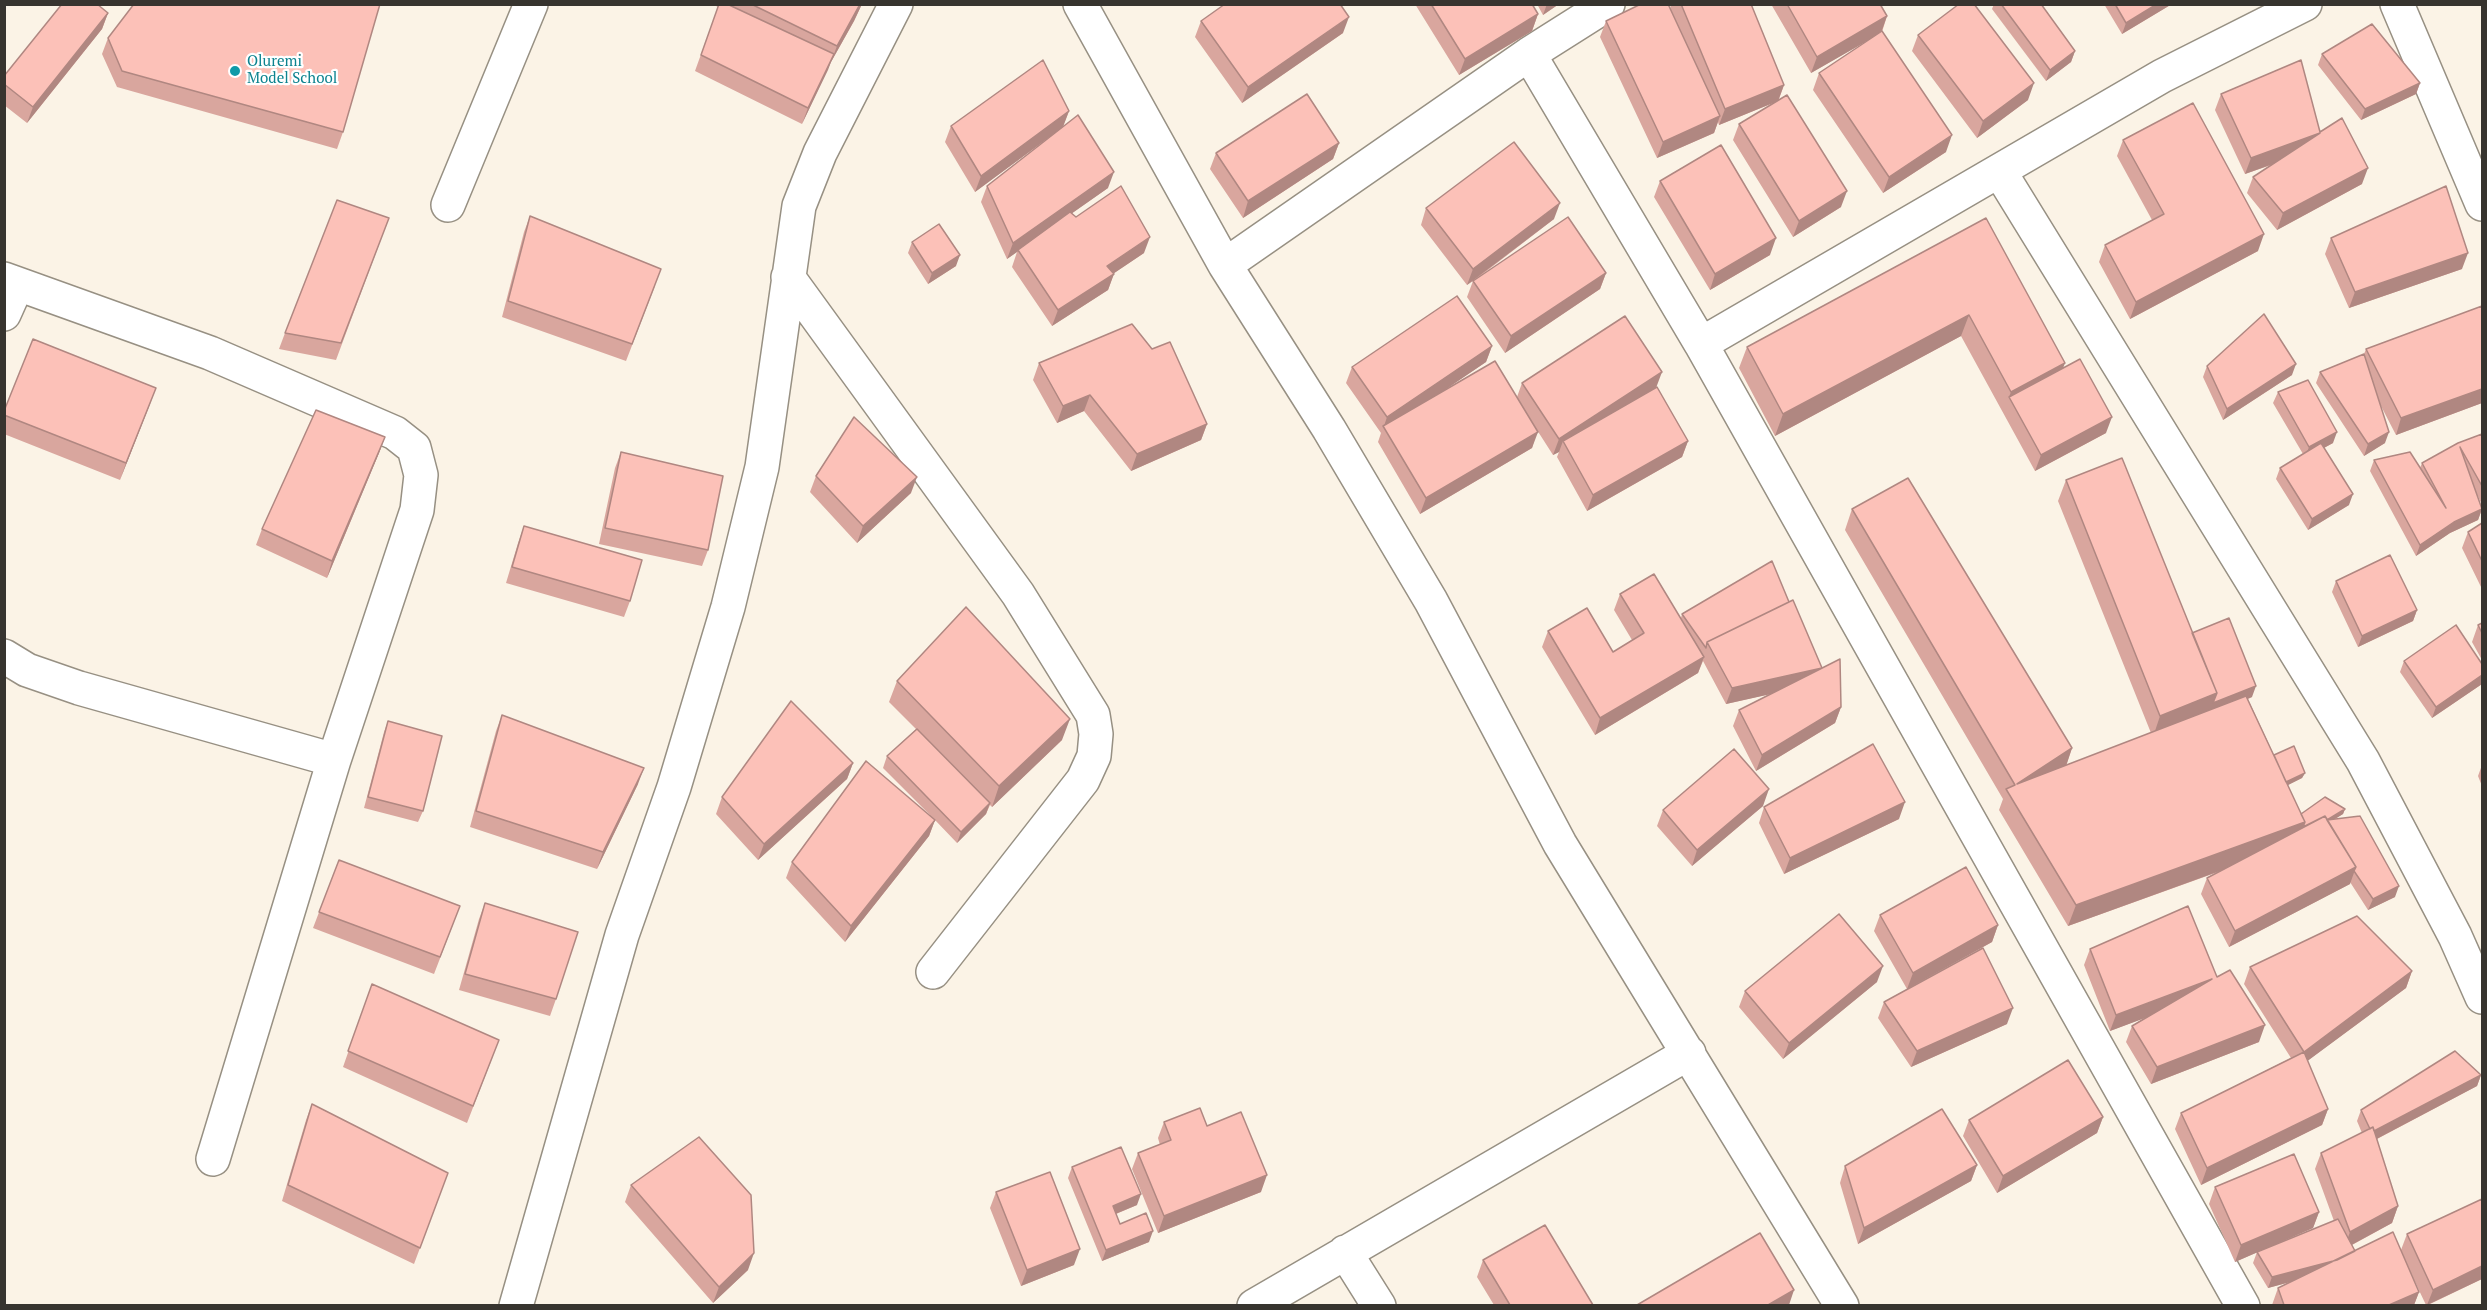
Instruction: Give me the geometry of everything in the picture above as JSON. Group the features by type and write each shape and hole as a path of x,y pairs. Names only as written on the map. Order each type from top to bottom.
{"street":[{"path":"448,205 531,4"},
{"path":"516,1305 622,934 674,788 728,607 762,467 799,206 820,153 896,4"},
{"path":"1225,266 1529,54 1608,4"},
{"path":"1701,344 2162,76 2305,4"},
{"path":"2397,4 2482,204"},
{"path":"1084,6 1225,266 1329,429 1419,581 1560,844 1842,1305"},
{"path":"1529,54 1701,344 2243,1305"},
{"path":"2000,172 2363,761 2456,936 2482,997"},
{"path":"788,277 1018,594 1093,715 1096,734 1094,756 1083,780 933,972"},
{"path":"9,293 210,353 395,433 414,448 421,475 417,510 334,760 213,1159"},
{"path":"4,656 27,670 79,688 334,760"},
{"path":"1254,1305 1689,1053"},
{"path":"1345,1252 1379,1305"}],"building":[{"path":"62,4 97,4 108,13 33,107 4,84 4,76"},
{"name":"Oluremi Model School","path":"134,4 380,4 343,132 122,71 108,38"},
{"path":"719,4 727,4 834,54 808,108 701,55"},
{"path":"751,4 860,4 837,46"},
{"path":"1225,4 1340,4 1349,17 1248,87 1201,21"},
{"path":"1431,4 1532,4 1538,14 1465,59"},
{"path":"1641,4 1668,4 1720,116 1663,142 1606,21"},
{"path":"1681,4 1751,4 1784,85 1725,109"},
{"path":"1787,4 1880,4 1887,16 1817,57"},
{"path":"1959,4 1974,4 2034,83 1983,121 1918,35"},
{"path":"2001,4 2041,4 2075,51 2050,70"},
{"path":"2115,4 2157,4 2126,23"},
{"path":"2372,24 2420,83 2365,109 2322,54"},
{"path":"1882,31 1952,135 1889,177 1819,73"},
{"path":"1043,60 1069,111 981,176 951,126"},
{"path":"2301,60 2320,132 2342,118 2368,168 2283,213 2253,177 2320,133 2251,158 2221,94"},
{"path":"1307,94 1339,143 1248,201 1216,153"},
{"path":"1787,95 1847,191 1799,221 1739,124"},
{"path":"2193,103 2264,234 2136,302 2105,245 2164,214 2123,140"},
{"path":"1078,115 1114,172 1013,243 987,186"},
{"path":"1514,142 1560,203 1473,269 1426,208"},
{"path":"1721,145 1776,238 1715,274 1660,181"},
{"path":"1121,186 1150,237 1107,266 1114,274 1058,310 1018,250 1070,212 1076,217"},
{"path":"2446,186 2468,253 2355,292 2331,238"},
{"path":"337,200 389,218 341,343 285,333"},
{"path":"530,216 661,269 632,344 508,301"},
{"path":"1568,217 1606,273 1511,336 1473,281"},
{"path":"1986,218 2065,363 2011,392 1969,315 1783,414 1747,347"},
{"path":"939,224 960,255 932,273 912,242"},
{"path":"1457,296 1492,346 1387,417 1352,367"},
{"path":"2482,306 2482,389 2401,418 2366,349"},
{"path":"2264,314 2296,364 2227,409 2207,366"},
{"path":"1625,316 1662,372 1559,439 1522,383"},
{"path":"1132,324 1152,349 1170,342 1207,424 1137,454 1090,395 1063,406 1039,363"},
{"path":"33,339 156,388 126,463 4,415"},
{"path":"2364,354 2389,432 2368,444 2320,372"},
{"path":"2080,359 2112,417 2041,455 2009,397"},
{"path":"1495,361 1538,432 1426,498 1383,426"},
{"path":"2308,380 2337,432 2309,447 2278,392"},
{"path":"1657,387 1688,441 1593,495 1563,441"},
{"path":"316,410 385,437 332,561 262,529"},
{"path":"854,417 917,477 863,526 816,476"},
{"path":"2482,434 2482,486 2460,447 2482,509 2454,522 2420,545 2374,460 2410,452 2446,508 2422,463 2458,443"},
{"path":"2321,443 2353,494 2312,519 2280,468"},
{"path":"621,452 723,476 708,550 605,528"},
{"path":"2122,458 2217,693 2160,716 2066,480"},
{"path":"1908,478 2072,748 2017,784 2246,696 2305,822 2076,905 2006,789 2015,785 1852,509"},
{"path":"2482,523 2482,561 2468,532"},
{"path":"524,526 642,560 630,601 512,567"},
{"path":"2390,555 2417,610 2362,636 2336,581"},
{"path":"1772,561 1789,602 1707,642 1706,648 1682,614"},
{"path":"1654,574 1704,657 1600,718 1548,631 1587,608 1613,652 1644,633 1620,594"},
{"path":"1793,600 1822,668 1732,688 1707,642"},
{"path":"966,607 1070,719 999,786 897,681"},
{"path":"2229,618 2256,686 2213,703 2217,693 2192,633"},
{"path":"2456,625 2482,664 2482,675 2436,707 2404,661"},
{"path":"1840,659 1841,707 1762,755 1739,710"},
{"path":"791,701 853,763 764,844 722,797"},
{"path":"502,715 644,768 603,852 476,811"},
{"path":"388,721 442,736 423,811 368,797"},
{"path":"917,729 990,803 961,832 887,756"},
{"path":"1873,744 1905,802 1790,858 1764,807"},
{"path":"2294,746 2305,773 2286,782 2274,755"},
{"path":"1734,749 1769,789 1697,850 1663,810"},
{"path":"866,761 935,820 851,926 792,862"},
{"path":"2325,797 2345,809 2327,820 2325,816 2303,827 2305,822 2301,814"},
{"path":"2325,816 2356,867 2235,931 2207,878"},
{"path":"2360,816 2399,886 2373,899 2354,871 2356,867 2327,820"},
{"path":"339,860 460,906 440,957 319,912"},
{"path":"1966,867 1998,925 1913,973 1880,915"},
{"path":"485,903 578,932 556,999 465,974"},
{"path":"2188,906 2217,977 2230,970 2265,1025 2157,1067 2132,1026 2212,979 2116,1015 2090,949"},
{"path":"1839,914 1883,966 1789,1043 1745,991"},
{"path":"2357,916 2412,971 2304,1052 2250,967"},
{"path":"1983,948 2013,1008 1917,1051 1884,1002"},
{"path":"372,984 499,1040 473,1106 348,1051"},
{"path":"2455,1051 2481,1075 2374,1131 2373,1127 2370,1129 2361,1110"},
{"path":"2304,1052 2328,1109 2207,1168 2181,1113"},
{"path":"2068,1060 2103,1117 2003,1176 1969,1120"},
{"path":"312,1104 448,1173 420,1248 288,1185"},
{"path":"1200,1108 1207,1126 1241,1112 1267,1175 1164,1216 1138,1153 1171,1140 1164,1122"},
{"path":"1942,1109 1977,1165 1864,1228 1845,1166"},
{"path":"2373,1127 2398,1206 2350,1232 2321,1153"},
{"path":"699,1137 751,1195 754,1253 719,1287 631,1185"},
{"path":"1121,1147 1141,1194 1113,1206 1120,1224 1146,1213 1153,1231 1106,1250 1072,1167"},
{"path":"2294,1154 2319,1212 2241,1245 2215,1187"},
{"path":"1050,1172 1080,1249 1027,1270 996,1192"},
{"path":"2482,1199 2482,1266 2433,1290 2407,1234"},
{"path":"2338,1219 2355,1251 2337,1260 2272,1277 2257,1252"},
{"path":"1545,1225 1593,1305 1510,1305 1483,1260"},
{"path":"2393,1232 2419,1292 2389,1305 2284,1305 2278,1288"},
{"path":"1760,1233 1794,1290 1768,1305 1637,1305"}],"place":[{"name":"Oluremi Model School","path":"235,71"}]}
